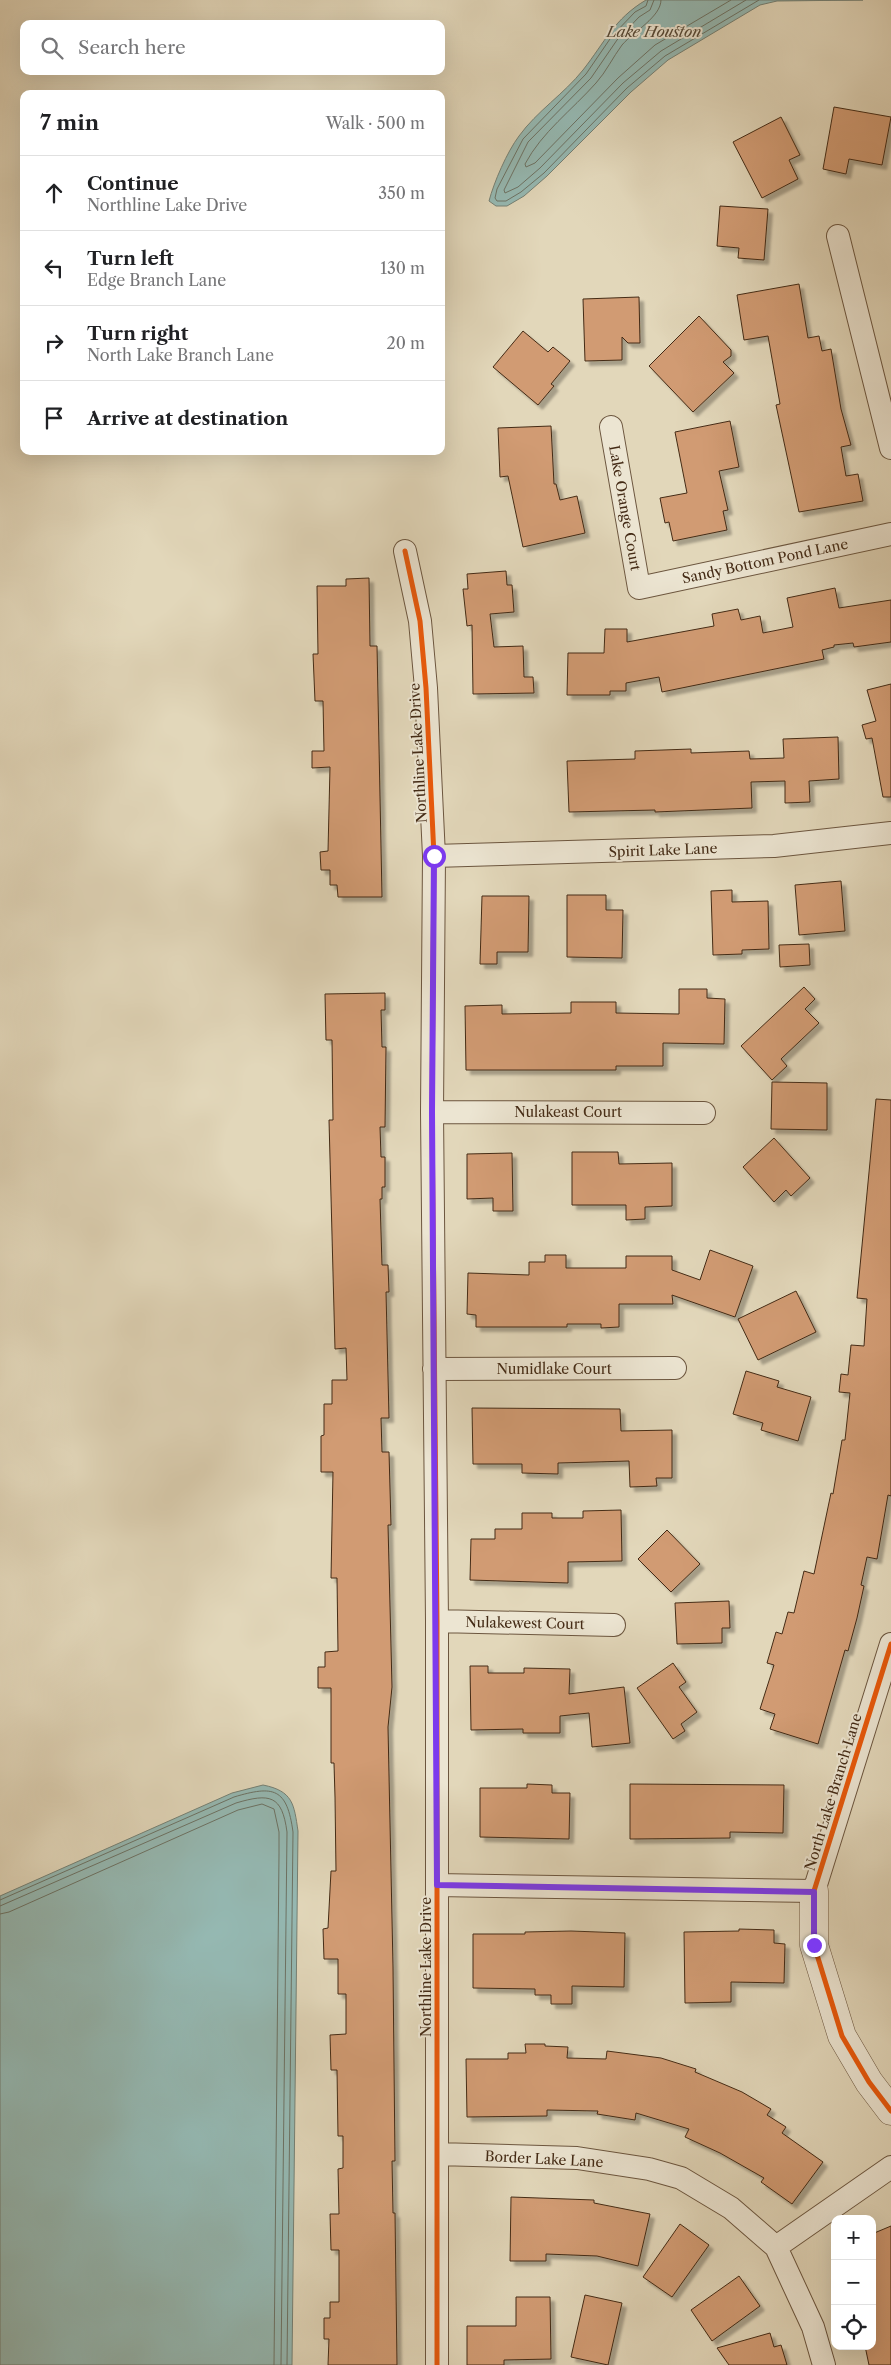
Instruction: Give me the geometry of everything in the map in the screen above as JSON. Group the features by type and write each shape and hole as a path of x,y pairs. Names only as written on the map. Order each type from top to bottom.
{"street":[{"path":"838,236 891,448"},
{"name":"Lake Orange Court","path":"611,427 639,588"},
{"name":"Sandy Bottom Pond Lane","path":"639,588 891,534"},
{"name":"Northline Lake Drive","path":"405,551 420,621 426,688 434,856 432,1112 437,1621 437,2365"},
{"name":"Spirit Lake Lane","path":"434,856 774,846 891,833"},
{"name":"Nulakeast Court","path":"432,1112 704,1113"},
{"name":"Numidlake Court","path":"434,1369 675,1368"},
{"name":"Nulakewest Court","path":"437,1621 614,1625"},
{"name":"North Lake Branch Lane","path":"891,1644 814,1892 814,1945 842,2036 868,2082 891,2111"},
{"path":"437,1885 814,1892"},
{"name":"Border Lake Lane","path":"437,2154 577,2158 649,2169 681,2178 731,2208 776,2247"},
{"path":"824,2365 813,2327 776,2247 891,2167"}],"water":[{"name":"Lake Houston","path":"646,0 863,0 777,1 760,5 668,60 631,92 547,176 524,196 507,206 496,206 489,201 501,167 526,127 576,79 618,23 635,7"},
{"path":"263,1785 281,1791 290,1800 295,1813 298,1831 292,2365 0,2365 0,1896 232,1793"}],"building":[{"path":"834,107 891,117 882,165 849,159 846,174 823,169"},
{"path":"781,117 800,155 789,160 798,179 762,198 733,142"},
{"path":"720,206 768,209 764,260 738,258 739,248 717,246"},
{"path":"799,284 808,338 819,336 822,351 831,349 841,409 851,445 841,447 846,476 858,474 863,501 799,512 776,405 780,404 768,336 744,340 737,295"},
{"path":"639,297 640,343 628,343 622,337 622,360 585,361 583,299"},
{"path":"699,316 731,350 731,356 723,362 734,373 693,412 649,366"},
{"path":"523,331 548,352 553,347 570,361 551,384 554,386 538,405 493,367"},
{"path":"730,421 739,467 719,471 728,510 723,511 727,530 673,541 669,522 665,523 660,498 687,493 675,432"},
{"path":"551,426 554,484 556,484 560,500 577,496 585,533 523,547 508,476 500,477 498,428"},
{"path":"506,571 507,585 512,585 514,612 490,614 494,647 523,646 524,677 533,677 534,693 473,694 472,625 467,626 463,589 468,589 467,574"},
{"path":"369,578 370,646 377,646 382,897 338,897 337,885 330,885 330,870 321,870 320,852 328,851 330,767 312,768 312,751 324,751 323,701 315,701 313,654 318,654 317,586 346,586 346,579"},
{"path":"835,588 839,608 891,600 891,642 854,647 853,643 834,645 834,647 822,650 824,659 662,692 659,677 626,683 626,691 610,691 610,695 567,695 568,653 604,653 605,629 627,629 627,642 714,626 712,614 738,609 741,620 760,616 763,633 793,627 787,598"},
{"path":"891,684 891,797 883,797 872,738 866,739 862,725 876,721 867,690"},
{"path":"838,737 839,779 809,781 810,802 785,803 785,781 751,782 752,808 655,812 655,810 569,812 567,761 635,759 635,751 691,749 691,753 749,751 750,759 784,758 783,739"},
{"path":"841,881 845,931 799,935 795,885"},
{"path":"732,890 732,902 768,901 769,949 742,950 742,954 713,955 711,891"},
{"path":"567,895 606,895 606,910 623,910 622,958 567,957"},
{"path":"482,896 529,896 528,952 497,952 497,964 480,964"},
{"path":"809,944 810,965 780,967 779,945"},
{"path":"804,987 815,999 805,1009 819,1023 781,1059 787,1066 772,1080 741,1046"},
{"path":"679,989 707,989 707,998 725,999 724,1044 663,1043 663,1066 616,1066 616,1070 466,1070 465,1006 502,1005 502,1014 571,1013 571,1002 616,1002 616,1013 679,1014"},
{"path":"385,993 385,1010 381,1010 382,1047 386,1047 385,1127 380,1127 381,1157 385,1157 385,1187 382,1187 382,1199 380,1199 382,1265 388,1265 389,1292 386,1292 389,1418 381,1418 382,1452 389,1452 391,1525 388,1525 392,1687 388,1727 395,2161 392,2161 393,2213 395,2213 397,2365 328,2365 329,2339 324,2339 324,2318 330,2318 330,2302 339,2302 339,2250 331,2250 330,2214 339,2214 338,2169 343,2168 343,2136 338,2136 337,2070 331,2070 330,2035 346,2034 346,1994 338,1994 338,1959 324,1959 323,1929 328,1928 331,1871 336,1871 335,1797 334,1763 331,1763 331,1688 318,1688 318,1667 325,1667 325,1652 338,1651 337,1578 331,1578 333,1472 321,1472 321,1436 324,1435 324,1404 332,1404 332,1380 347,1380 346,1348 335,1349 329,1120 333,1120 332,1040 326,1040 325,994"},
{"path":"772,1082 827,1083 827,1130 771,1129"},
{"path":"876,1099 891,1100 891,1496 888,1495 877,1559 867,1557 861,1585 864,1586 857,1618 848,1651 845,1650 818,1744 770,1729 775,1714 760,1709 774,1665 767,1663 776,1632 782,1634 788,1612 794,1613 804,1571 814,1574 831,1493 833,1494 842,1440 845,1440 850,1393 839,1392 841,1374 848,1375 851,1345 864,1346 867,1299 857,1298"},
{"path":"774,1138 810,1178 791,1196 786,1190 774,1202 743,1167"},
{"path":"572,1152 618,1152 619,1164 672,1163 672,1206 645,1207 645,1219 626,1220 626,1205 572,1205"},
{"path":"512,1153 513,1211 493,1211 493,1198 467,1199 467,1154"},
{"path":"710,1250 753,1266 735,1317 672,1295 673,1304 619,1304 619,1327 601,1328 601,1324 567,1324 567,1327 476,1327 476,1315 467,1314 468,1273 529,1275 529,1262 545,1262 545,1255 566,1255 566,1268 626,1268 626,1256 672,1256 672,1270 700,1280"},
{"path":"796,1291 816,1332 758,1360 738,1319"},
{"path":"746,1371 779,1381 777,1387 811,1397 798,1441 761,1430 763,1423 733,1414"},
{"path":"472,1408 620,1409 621,1431 672,1430 672,1478 656,1478 657,1486 630,1487 629,1461 558,1463 558,1474 522,1473 522,1464 473,1464"},
{"path":"621,1510 622,1561 568,1562 568,1583 470,1580 471,1539 495,1539 495,1529 522,1529 522,1513 552,1513 552,1518 583,1518 583,1511"},
{"path":"667,1530 700,1564 671,1592 638,1559"},
{"path":"729,1601 730,1628 722,1628 722,1643 677,1644 675,1603"},
{"path":"673,1663 686,1682 679,1687 697,1712 681,1724 685,1731 673,1739 637,1688"},
{"path":"470,1666 488,1666 488,1673 524,1673 524,1668 570,1669 569,1694 624,1687 630,1743 592,1747 589,1713 560,1716 560,1733 523,1733 523,1729 471,1730"},
{"path":"527,1784 552,1785 552,1793 570,1793 569,1839 480,1837 480,1788 527,1788"},
{"path":"630,1784 784,1785 783,1833 730,1832 730,1838 630,1839"},
{"path":"739,1929 774,1930 774,1943 785,1944 784,1983 731,1982 731,2002 685,2003 684,1932 739,1931"},
{"path":"525,1932 625,1933 624,1987 572,1986 572,2004 551,2004 551,1995 535,1995 535,1989 473,1988 473,1934 525,1934"},
{"path":"525,2044 568,2047 567,2058 606,2059 607,2051 661,2058 696,2069 695,2072 742,2092 771,2109 767,2115 786,2127 782,2133 823,2162 792,2204 761,2182 764,2178 720,2153 685,2137 689,2129 636,2113 635,2120 597,2114 598,2111 547,2110 547,2116 467,2117 466,2059 508,2059 508,2053 526,2053"},
{"path":"511,2197 594,2200 594,2203 650,2214 638,2266 597,2256 546,2254 546,2261 510,2261"},
{"path":"680,2224 709,2245 672,2297 643,2277"},
{"path":"891,2226 891,2365 869,2365 866,2350 876,2350 876,2232"},
{"path":"739,2276 760,2306 712,2341 691,2310"},
{"path":"585,2295 622,2303 608,2365 571,2357"},
{"path":"516,2297 550,2297 551,2359 504,2360 504,2365 467,2365 467,2326 516,2326"},
{"path":"770,2333 774,2347 781,2345 787,2365 729,2365 717,2348"}],"cycle path":[{"path":"405,551 420,621 426,688 434,856 432,1112 437,1621 437,2365"},
{"path":"891,1644 814,1891 814,1945 842,2036 869,2082 891,2111"}],"route":[{"path":"434,856 432,1112 437,1621 437,1885 814,1892 814,1945"}]}
